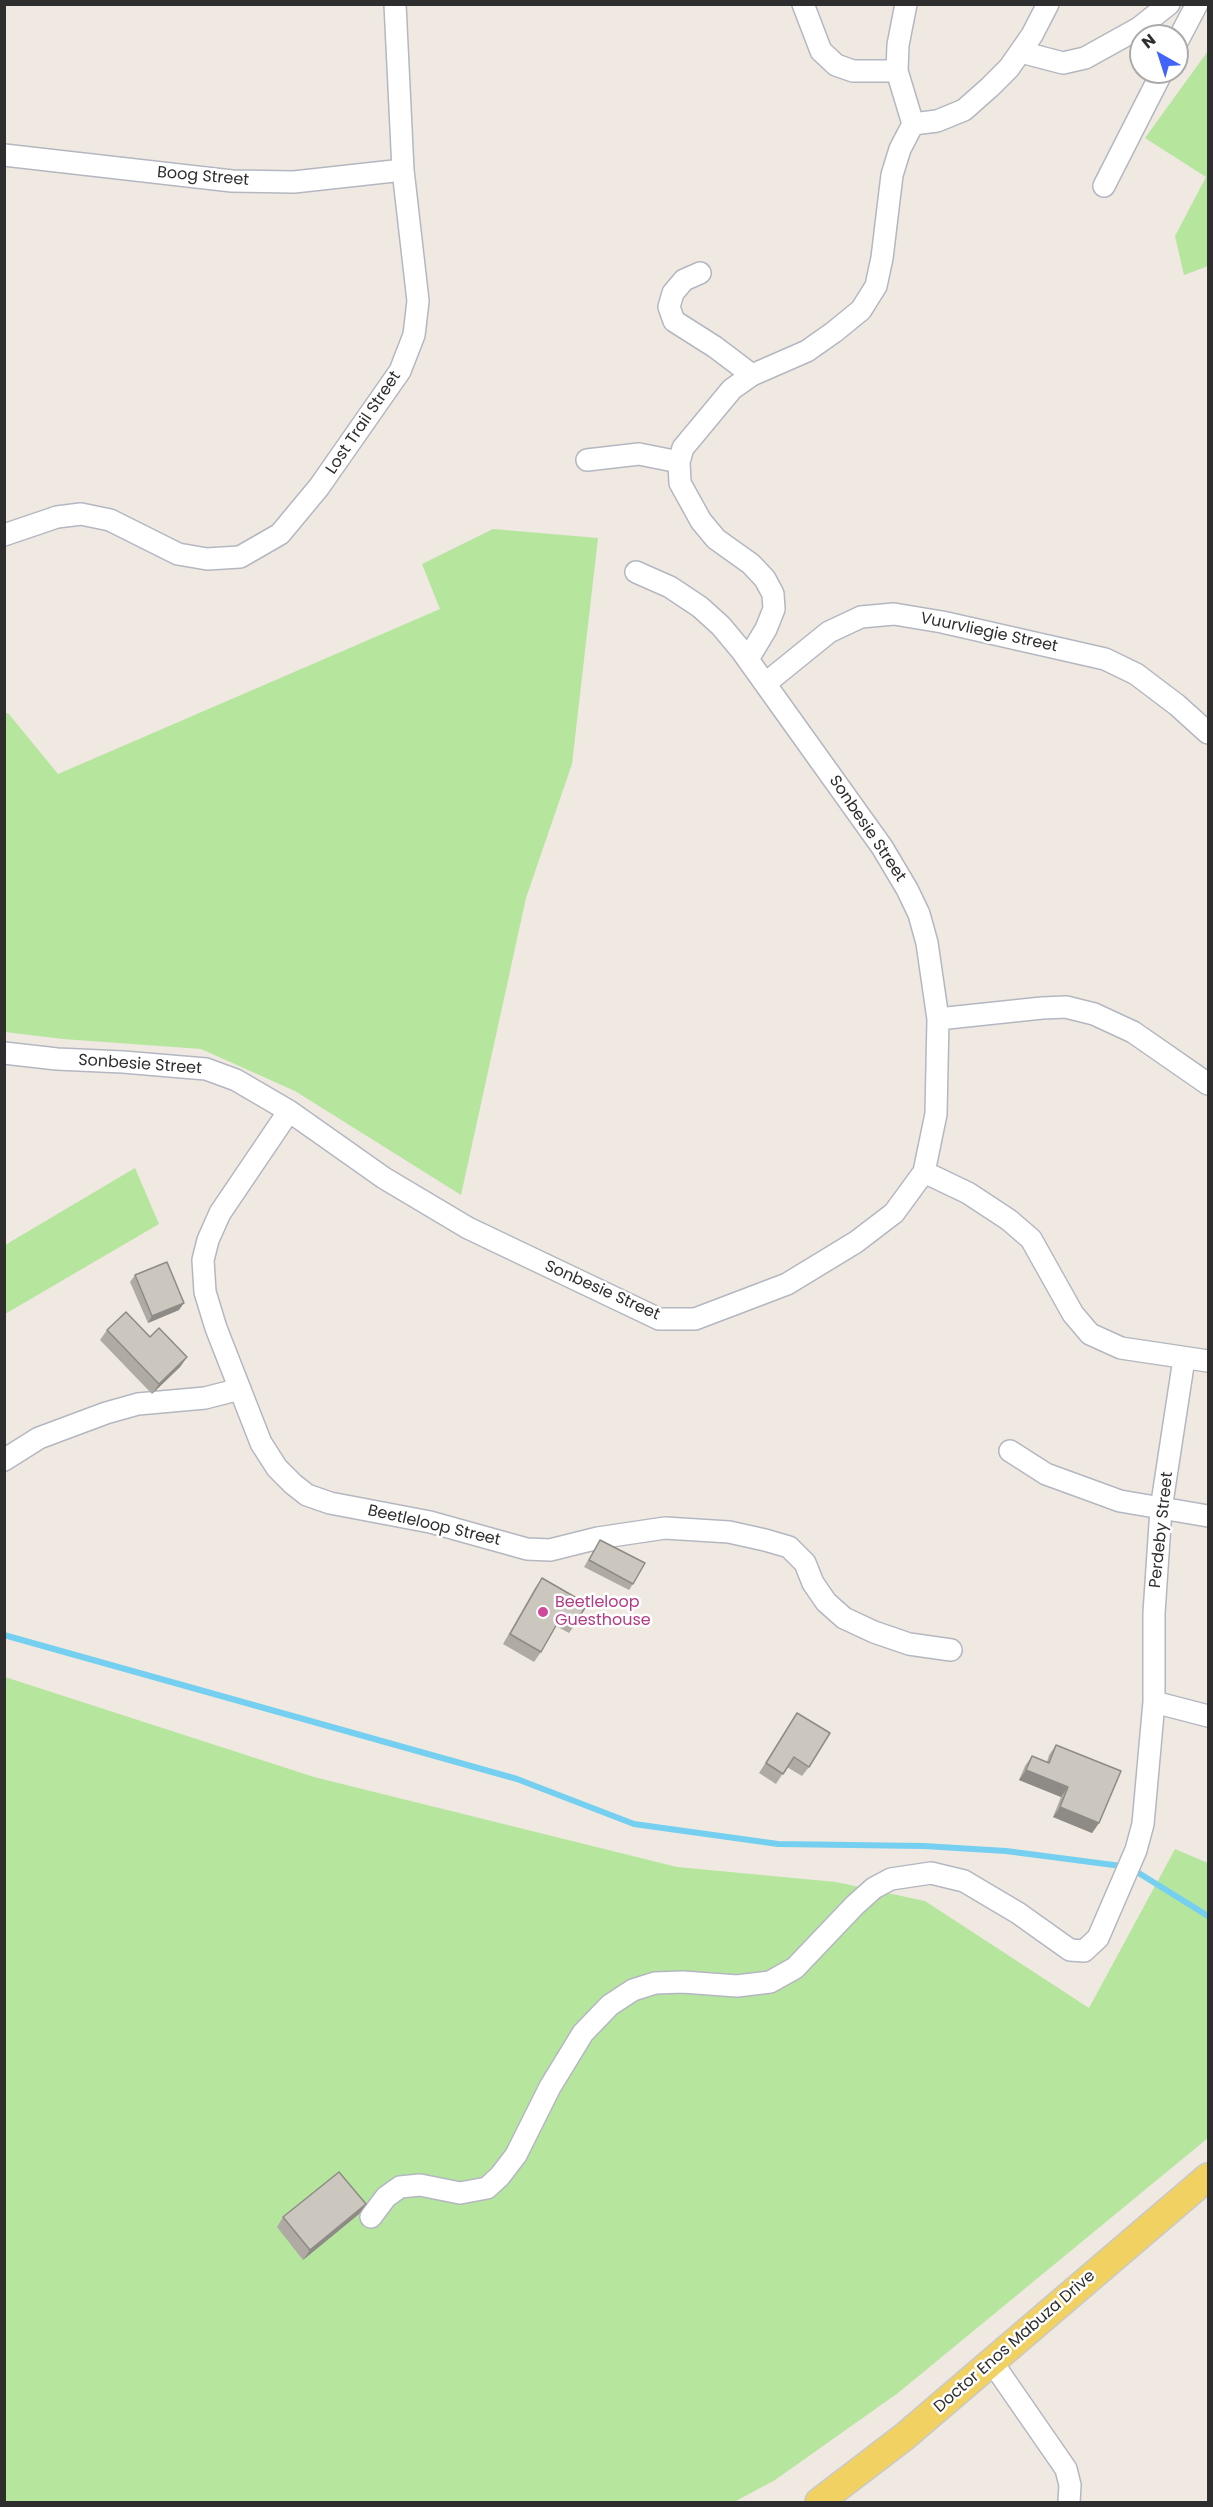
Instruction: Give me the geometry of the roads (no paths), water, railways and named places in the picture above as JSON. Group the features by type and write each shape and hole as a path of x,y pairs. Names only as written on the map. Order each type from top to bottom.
{"main road":[{"name":"Doctor Enos Mabuza Drive","path":"819,2502 904,2437 1209,2177"}],"street":[{"name":"Lost Trail Street","path":"4,535 57,517 81,514 110,520 178,554 207,559 240,557 280,534 319,488 400,371 414,335 418,301 403,170 395,4"},
{"path":"803,4 821,51 836,65 853,71 897,71"},
{"path":"748,659 766,629 774,609 773,594 765,579 751,564 716,539 701,521 680,483 679,462 683,448 732,390 752,375 807,351 861,310 876,286 882,258 892,175 900,149 913,124 897,71 898,45 906,4"},
{"path":"913,124 937,121 963,110 1009,68 1021,52 1048,4"},
{"path":"1021,52 1063,63 1085,58 1139,28 1168,4"},
{"path":"1186,24 1197,4"},
{"path":"1104,186 1156,84"},
{"name":"Boog Street","path":"4,155 232,181 294,182 403,170"},
{"path":"700,273 684,280 673,293 669,307 674,321 734,360 752,375"},
{"path":"587,460 639,454 679,462"},
{"name":"Sonbesie Street","path":"4,1053 206,1069 236,1080 289,1111 384,1178 468,1228 659,1319 695,1318 787,1284 856,1242 894,1213 924,1172 936,1114 938,1019 927,943 919,914 882,847 766,683 721,626 700,607 670,587 636,572"},
{"name":"Vuurvliegie Street","path":"766,683 829,632 861,617 894,614 964,627 1105,659 1136,674 1177,705 1209,734"},
{"path":"938,1019 1066,1007 1094,1014 1133,1032 1209,1084"},
{"name":"Beetleloop Street","path":"289,1111 220,1213 208,1240 203,1260 205,1292 261,1443 277,1468 307,1495 330,1503 440,1525 527,1549 550,1550 598,1538 665,1528 729,1532 765,1540 789,1547 804,1563 813,1583 826,1602 844,1618 874,1632 909,1644 951,1650"},
{"path":"924,1172 968,1193 1009,1220 1031,1239 1073,1314 1090,1334 1121,1348 1209,1361"},
{"name":"Perdeby Street","path":"371,2217 386,2197 400,2187 420,2185 460,2193 487,2188 500,2176 516,2155 549,2087 583,2033 610,2005 633,1990 655,1983 683,1982 737,1986 770,1982 795,1968 874,1888 891,1879 931,1873 964,1881 1018,1912 1071,1950 1084,1951 1098,1938 1136,1850 1143,1824 1154,1702 1154,1613 1161,1509 1184,1359"},
{"path":"4,1460 39,1438 106,1413 138,1404 205,1398 240,1389"},
{"path":"1010,1452 1046,1474 1120,1501 1209,1516"},
{"path":"1154,1702 1209,1716"},
{"path":"992,2362 1066,2469 1070,2485 1069,2502"}],"waterway":[{"path":"4,1635 517,1779 634,1824 778,1844 924,1846 1006,1851 1129,1867 1208,1916"}],"place":[{"name":"Beetleloop Guesthouse","path":"543,1612"}]}
